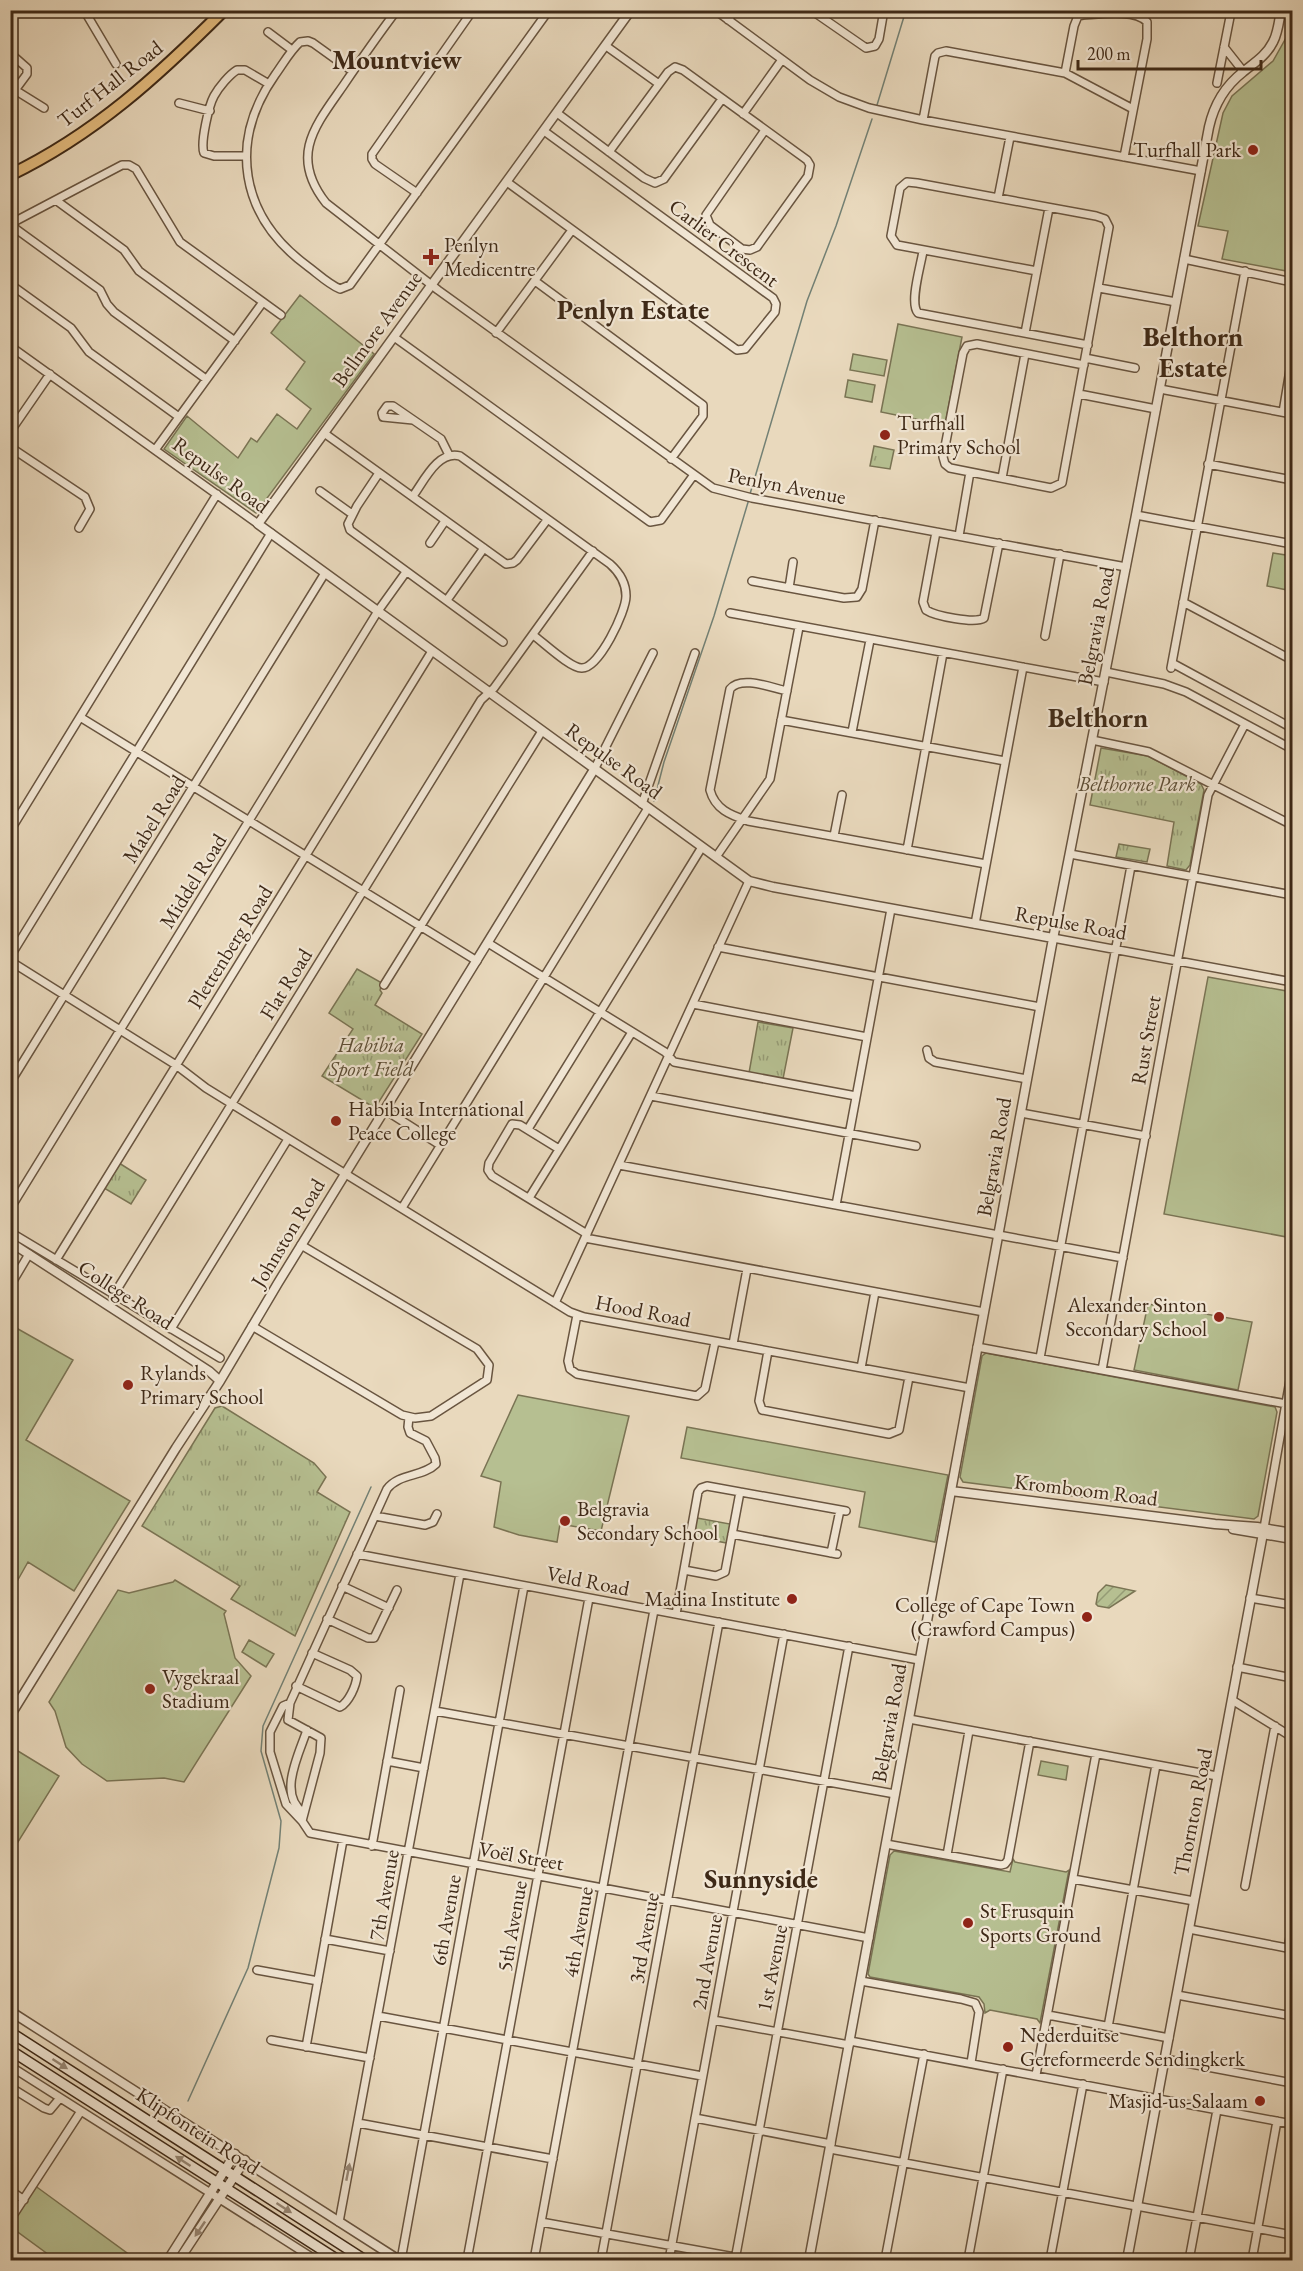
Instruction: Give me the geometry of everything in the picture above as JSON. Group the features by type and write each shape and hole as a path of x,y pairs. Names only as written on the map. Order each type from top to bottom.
{"main road":[{"name":"Turf Hall Road","path":"10,175 69,142 113,112 154,79 225,10"},
{"name":"Klipfontein Road","path":"10,2032 365,2260"},
{"name":"Klipfontein Road","path":"10,2050 338,2260"}],"street":[{"path":"84,10 116,64"},
{"path":"155,10 162,13 172,10"},
{"name":"Penlyn Avenue","path":"397,10 315,126 309,145 309,168 316,188 326,202 431,285 693,476 713,488 750,497 1126,567"},
{"path":"417,194 375,164 372,154 473,10"},
{"path":"352,71 308,40 300,42 269,84 254,114 246,156 254,199 269,231 288,251 335,286 344,289 351,285 549,10"},
{"name":"Bellmore Avenue","path":"258,524 631,10"},
{"path":"715,10 781,61 827,91 849,101 889,114 1201,171"},
{"path":"728,20 735,10"},
{"path":"811,10 866,48 871,48 879,39 884,10"},
{"name":"Belgravia Road","path":"809,2259 1040,1007 1209,127 1215,107 1227,87 1262,57 1273,43 1281,10"},
{"path":"1065,73 1078,16 1132,14 1145,19 1148,30 1124,157"},
{"path":"1217,83 1230,17"},
{"path":"268,32 292,50"},
{"path":"606,46 659,84"},
{"path":"1224,47 1243,71"},
{"path":"923,120 934,60 936,54 941,51 1065,73 1133,109"},
{"path":"10,53 27,68 27,74 13,94 44,108"},
{"path":"743,114 781,61"},
{"path":"609,152 670,70 679,68 743,114 808,161 811,168 808,176 754,249 742,249 710,225 706,219 707,212 765,130"},
{"path":"246,156 214,156 204,153 203,143 214,96 235,71 245,70 269,84"},
{"path":"557,113 648,181 661,182 722,99"},
{"path":"179,103 210,111"},
{"name":"Carlier Crescent","path":"507,182 737,350 746,349 775,312 776,304 773,298 544,131"},
{"path":"998,198 1010,137"},
{"path":"206,379 114,312 100,290 11,224 122,165 133,166 180,242 281,315"},
{"path":"1037,272 897,245 892,240 898,192 905,183 917,183 1102,218 1108,224 1109,234 1088,345 1085,361 1079,394 1062,483 1051,488 950,468 945,464 944,457 967,346 978,344 1025,354 1085,361 1136,368"},
{"path":"57,201 128,254 139,271 235,341"},
{"path":"1025,333 1049,208"},
{"path":"496,333 572,230"},
{"path":"923,251 914,300 917,312 1088,345"},
{"path":"1184,259 1293,282"},
{"path":"1245,271 1171,666 1293,728"},
{"path":"535,281 703,405 703,416 671,459"},
{"path":"10,284 71,328 89,352 179,417"},
{"path":"1099,288 1176,302"},
{"path":"155,450 262,302"},
{"path":"394,337 651,522 661,520 693,476"},
{"name":"Repulse Road","path":"10,346 749,881 1293,982"},
{"path":"1002,478 1025,354"},
{"path":"1282,412 1293,358"},
{"path":"10,432 50,374"},
{"path":"1160,388 1293,414"},
{"path":"1079,394 1156,409"},
{"path":"412,420 443,442 449,455"},
{"path":"324,433 505,563 513,564 547,520"},
{"path":"10,447 85,497 90,509 79,528"},
{"path":"412,496 439,462 449,455 462,457 593,551 618,572 626,593 625,604 619,622 596,659 588,667 577,668 533,635"},
{"path":"1208,464 1293,480"},
{"path":"959,536 970,472"},
{"path":"379,473 352,514 348,524 350,530 503,642"},
{"path":"320,491 352,514"},
{"path":"10,831 217,494"},
{"path":"1136,515 1293,544"},
{"path":"752,581 844,598 857,597 862,589 875,520"},
{"path":"430,543 445,521"},
{"path":"936,532 923,602 926,610 934,614 976,621 984,618 999,543"},
{"path":"10,959 271,534"},
{"path":"447,600 484,548"},
{"name":"Flat Road","path":"113,1296 481,700 494,688 593,551"},
{"path":"1045,636 1060,554"},
{"path":"789,588 793,562"},
{"name":"Middel Road","path":"10,1209 378,611 406,572"},
{"name":"Mabel Road","path":"10,1083 325,573"},
{"path":"1183,602 1293,660"},
{"path":"730,613 1104,682"},
{"path":"716,857 770,779 799,627"},
{"path":"852,732 870,640"},
{"name":"Plettenberg Road","path":"56,1260 432,651"},
{"path":"595,768 653,653"},
{"path":"402,1209 544,977 645,806 695,653"},
{"path":"907,850 943,653"},
{"path":"975,924 1023,668"},
{"path":"1106,672 1176,688 1293,749"},
{"path":"787,691 744,682 734,685 728,695 710,790 712,798 719,807 743,819 986,864"},
{"path":"81,717 477,961"},
{"path":"781,720 1005,760"},
{"name":"Rust Street","path":"1102,1370 1206,803 1212,785 1245,724"},
{"path":"384,985 542,731"},
{"path":"1092,740 1149,752 1293,825"},
{"name":"Johnston Road","path":"10,1716 220,1381 301,1245 595,768"},
{"path":"834,836 842,795"},
{"path":"528,1129 702,847"},
{"path":"1070,854 1293,895"},
{"path":"1040,1358 1131,866"},
{"path":"555,1303 749,881"},
{"path":"836,1205 891,909"},
{"path":"488,943 666,1053 674,1062 856,1096"},
{"path":"718,946 1040,1007"},
{"name":"Hood Road","path":"10,959 177,1065 199,1083 577,1315 970,1388"},
{"path":"693,1004 867,1036"},
{"path":"529,1198 632,1032"},
{"path":"927,1050 929,1058 935,1062 1027,1079"},
{"path":"651,1096 916,1146"},
{"path":"385,1110 440,1145"},
{"path":"1021,1113 1146,1136"},
{"path":"559,1149 528,1129 517,1124 510,1125 489,1163 488,1170 492,1176 586,1236 747,1269 984,1312"},
{"path":"171,1329 288,1138"},
{"path":"619,1165 1123,1258"},
{"path":"10,1232 113,1296 220,1358"},
{"name":"College Road","path":"10,1242 209,1371 220,1381"},
{"path":"252,1326 397,1413 409,1417 430,1416 483,1384 489,1375 489,1365 480,1352 301,1245"},
{"path":"10,1286 29,1254"},
{"path":"733,1344 747,1269"},
{"path":"861,1368 875,1292"},
{"path":"577,1315 568,1361 570,1369 577,1374 697,1396 705,1389 715,1342"},
{"path":"977,1347 1289,1404"},
{"path":"768,1351 759,1401 762,1410 867,1430 889,1434 899,1430 909,1377"},
{"name":"Thornton Road","path":"1128,2260 1250,1598 1289,1404 1293,1369"},
{"path":"302,1821 321,1742 319,1735 288,1720 290,1703 391,1483 426,1471 436,1464 426,1441 410,1433 409,1417"},
{"path":"676,1614 701,1488 708,1486 843,1510 834,1554 732,1534"},
{"name":"Kromboom Road","path":"951,1491 1215,1524 1229,1529 1293,1533"},
{"path":"684,1570 721,1576 726,1570 740,1492"},
{"path":"375,1516 425,1525 433,1522 437,1514"},
{"name":"Kromboom Road","path":"1263,1531 1293,1539"},
{"name":"Veld Road","path":"357,1554 919,1660"},
{"name":"7th Avenue","path":"339,2222 460,1574"},
{"path":"342,1586 389,1608"},
{"name":"6th Avenue","path":"400,2260 524,1586"},
{"path":"327,1619 368,1638 374,1638 397,1590"},
{"name":"5th Avenue","path":"467,2260 589,1598"},
{"path":"1250,1598 1293,1605"},
{"name":"4th Avenue","path":"534,2260 654,1610"},
{"name":"3rd Avenue","path":"602,2260 719,1622"},
{"name":"2nd Avenue","path":"669,2260 784,1634"},
{"name":"1st Avenue","path":"736,2259 849,1646"},
{"path":"297,1686 341,1707 347,1701 355,1685 357,1676 350,1670 312,1653"},
{"path":"1238,1667 1293,1678"},
{"path":"372,1846 400,1690"},
{"path":"1232,1700 1293,1737"},
{"path":"290,1703 283,1706 274,1722 269,1747 286,1804 302,1821"},
{"path":"435,1711 895,1794"},
{"path":"909,1719 1217,1776"},
{"path":"1245,1886 1275,1726"},
{"path":"304,1813 297,1808 291,1789 295,1764 307,1730"},
{"path":"947,1856 969,1731"},
{"path":"886,1844 1005,1864 1008,1860 1030,1741"},
{"path":"1036,2075 1096,1754"},
{"path":"387,1761 424,1768"},
{"path":"1108,2026 1156,1765"},
{"name":"Voël Street","path":"302,1821 310,1833 372,1846 869,1938"},
{"path":"306,2047 343,1840"},
{"path":"1073,1879 1194,1901"},
{"path":"1189,1929 1291,1948 1293,1927"},
{"path":"325,1939 390,1951"},
{"path":"257,1970 318,1981"},
{"path":"861,1981 961,1999 978,2006 978,2020 970,2063"},
{"path":"1177,1995 1293,2016"},
{"path":"10,2011 400,2260"},
{"path":"1048,2015 1169,2038"},
{"path":"378,2016 702,2076"},
{"path":"713,2020 924,2054 1293,2124"},
{"path":"272,2040 370,2058"},
{"path":"885,2260 924,2054"},
{"path":"1165,2059 1293,2083"},
{"path":"10,2066 316,2260"},
{"path":"968,2260 1003,2069"},
{"path":"1050,2260 1083,2084"},
{"path":"10,2087 50,2110 60,2098"},
{"path":"1189,2260 1217,2110"},
{"path":"10,2220 81,2111"},
{"path":"695,2118 903,2163 1293,2235"},
{"path":"1252,2260 1277,2121"},
{"path":"358,2123 553,2159"},
{"path":"168,2260 235,2154"},
{"path":"179,2260 245,2160"},
{"path":"10,2190 24,2200"},
{"path":"541,2222 751,2260"},
{"path":"809,2259 825,2260"}],"green space":[{"name":"Turfhall Park","path":"1292,19 1292,272 1222,259 1228,231 1198,226 1223,113 1232,96 1273,61 1287,36 1288,23"},
{"path":"300,295 374,354 256,513 164,449 187,416 238,458 251,438 257,442 277,414 297,429 311,409 286,389 305,362 271,333"},
{"path":"898,324 962,337 945,425 881,412"},
{"path":"853,354 887,360 884,376 850,370"},
{"path":"848,380 875,385 872,402 845,397"},
{"path":"874,446 894,450 890,469 870,466"},
{"path":"1273,553 1292,556 1292,591 1267,586"},
{"name":"Belthorne Park","path":"1101,748 1148,756 1201,784 1204,790 1190,865 1186,870 1167,866 1174,822 1090,805"},
{"path":"1119,844 1150,849 1147,862 1116,857"},
{"name":"Habibia Sport Field","path":"357,969 382,983 380,990 382,993 375,1005 422,1034 375,1108 322,1076 353,1029 329,1013"},
{"path":"1208,977 1292,992 1292,1238 1164,1214"},
{"path":"758,1022 793,1028 783,1079 749,1073"},
{"path":"119,1163 146,1180 131,1204 104,1188"},
{"path":"1148,1304 1252,1322 1238,1390 1134,1370"},
{"path":"11,1325 73,1360 26,1440 130,1501 74,1591 28,1562 11,1592"},
{"path":"986,1353 1275,1407 1277,1412 1258,1516 1254,1519 963,1482 960,1477 982,1356"},
{"path":"518,1395 629,1416 601,1531 560,1524 557,1542 519,1535 494,1527 501,1482 481,1476"},
{"path":"222,1406 314,1463 326,1477 317,1492 350,1512 295,1636 231,1599 240,1586 142,1526 215,1408"},
{"path":"687,1427 948,1475 935,1542 859,1527 865,1492 681,1458"},
{"path":"697,1518 730,1524 727,1543 694,1537"},
{"name":"Vygekraal Stadium","path":"175,1580 226,1611 224,1614 235,1658 251,1676 184,1782 164,1778 107,1781 82,1764 66,1747 55,1711 49,1702 118,1590 129,1593"},
{"path":"1106,1585 1135,1591 1109,1608 1098,1606 1096,1604 1098,1593"},
{"path":"249,1640 274,1654 266,1667 242,1652"},
{"path":"13,1748 59,1776 13,1850 10,1848 10,1751"},
{"path":"1041,1761 1068,1766 1066,1780 1038,1775"},
{"name":"St Frusquin Sports Ground","path":"894,1851 1010,1872 1013,1859 1015,1862 1066,1872 1069,1870 1040,2023 1037,2019 990,2010 985,2013 984,2004 979,1997 870,1977 868,1974 890,1855"},
{"path":"34,2185 127,2253 122,2260 56,2260 11,2227 11,2221"}],"waterway":[{"path":"877,105 906,10"},
{"path":"750,494 807,301 836,226 872,119"},
{"path":"654,801 664,762 714,616 749,499"},
{"path":"188,2101 248,1968 279,1848 281,1821 261,1751 263,1726 371,1487"}],"place":[{"name":"Turfhall Park","path":"1253,150"},
{"name":"Penlyn Medicentre","path":"431,257"},
{"name":"Turfhall Primary School","path":"885,435"},
{"name":"Habibia International Peace College","path":"336,1121"},
{"name":"Alexander Sinton Secondary School","path":"1219,1317"},
{"name":"Rylands Primary School","path":"128,1385"},
{"name":"Belgravia Secondary School","path":"565,1521"},
{"name":"Madina Institute","path":"792,1599"},
{"name":"College of Cape Town (Crawford Campus)","path":"1087,1617"},
{"name":"Vygekraal Stadium","path":"150,1689"},
{"name":"St Frusquin Sports Ground","path":"968,1923"},
{"name":"Nederduitse Gereformeerde Sendingkerk","path":"1008,2047"},
{"name":"Masjid-us-Salaam","path":"1260,2101"}],"district":[{"name":"Mountview","path":"397,60"},
{"name":"Penlyn Estate","path":"633,310"},
{"name":"Belthorn Estate","path":"1193,352"},
{"name":"Belthorn","path":"1098,718"},
{"name":"Sunnyside","path":"761,1879"}]}
